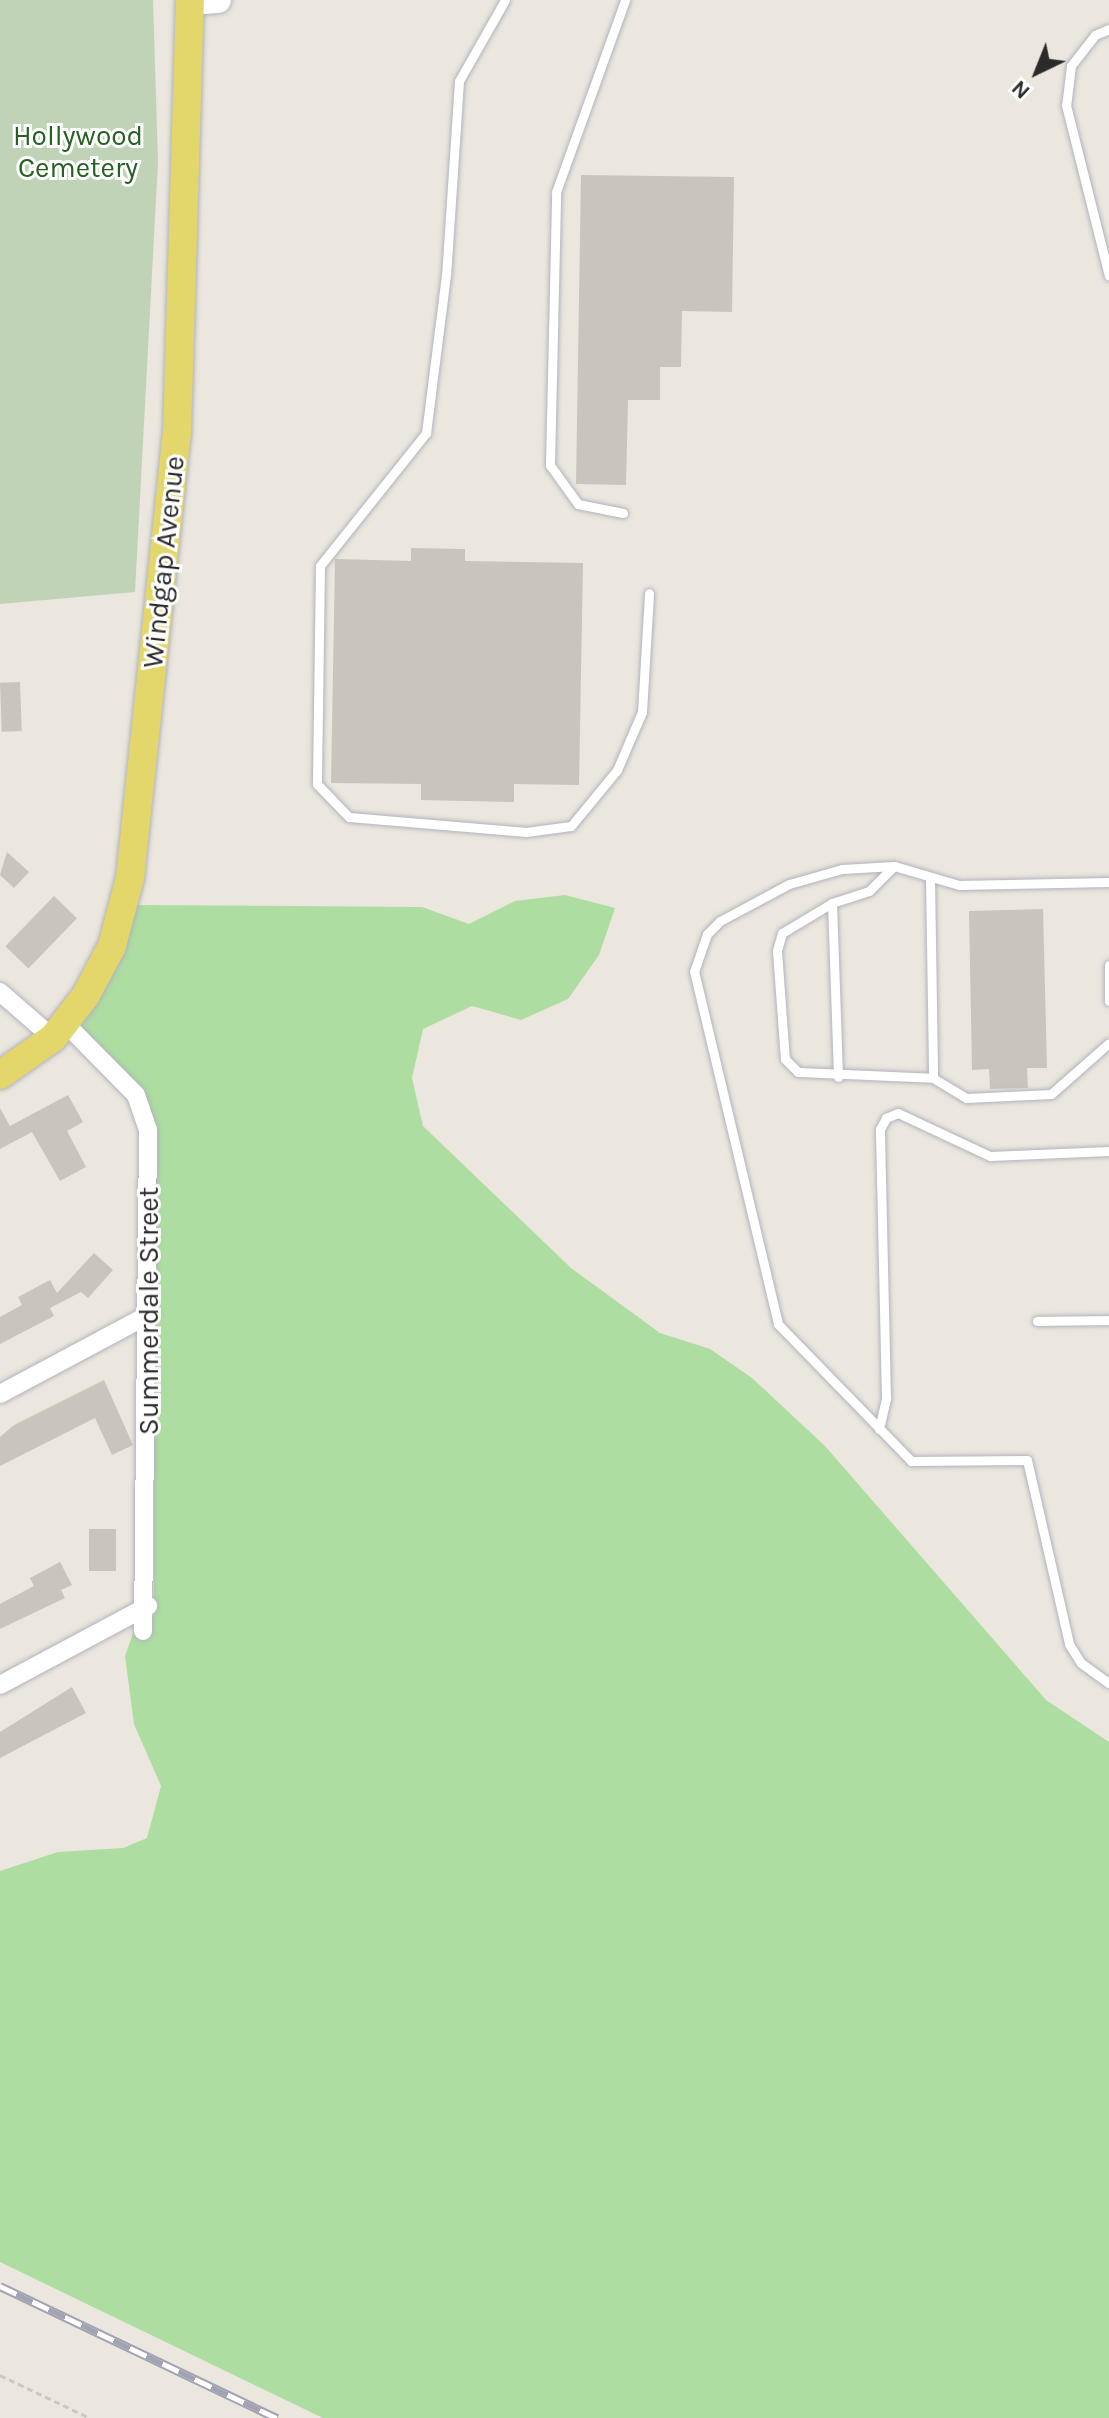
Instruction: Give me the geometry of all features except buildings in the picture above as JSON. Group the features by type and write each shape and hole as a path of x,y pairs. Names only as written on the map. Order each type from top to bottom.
{"main road":[{"name":"Windgap Avenue","path":"0,1075 59,1030 112,946 130,878 177,434 199,1"}],"street":[{"name":"Summerdale Street","path":"0,992 59,1030 143,1110 150,1314 148,1606 143,1631"},
{"path":"0,1394 150,1314"},
{"path":"0,1685 148,1606"}],"lane":[{"path":"505,0 459,81 446,275 426,433 320,566 317,784 349,817 526,832 571,826 617,770 642,712 649,593"},
{"path":"623,513 578,504 550,465 556,192 625,0"},
{"path":"1109,29 1081,49 1066,85 1109,276"},
{"path":"894,866 869,891 832,903 789,926 777,951 785,1059 798,1072 838,1077 933,1078 966,1098 1051,1094 1109,1043"},
{"path":"1109,882 959,885 894,866 842,869 789,884 720,921 698,952 694,971 774,1314 796,1347 915,1463 1027,1460 1069,1644 1081,1663 1109,1683"},
{"path":"930,878 933,1078"},
{"path":"832,903 838,1077"},
{"path":"1109,965 1109,1001"},
{"path":"879,1429 886,1398 880,1129 886,1118 898,1113 990,1156 1109,1151"},
{"path":"1037,1321 1109,1320"}],"path":[{"path":"0,2375 90,2418"}],"green space":[{"name":"Hollywood Cemetery","path":"0,0 153,0 158,162 135,592 0,604"},
{"path":"565,895 615,908 599,955 568,999 521,1020 472,1006 423,1029 412,1078 423,1126 571,1268 660,1333 710,1349 752,1378 825,1446 1046,1700 1109,1742 1109,2418 323,2418 0,2262 0,1871 58,1852 123,1848 147,1838 161,1786 134,1724 125,1656 134,1631 154,1615 154,1133 74,1022 134,905 422,907 469,924 515,901"}],"railway":[{"path":"0,2286 277,2418"}]}
